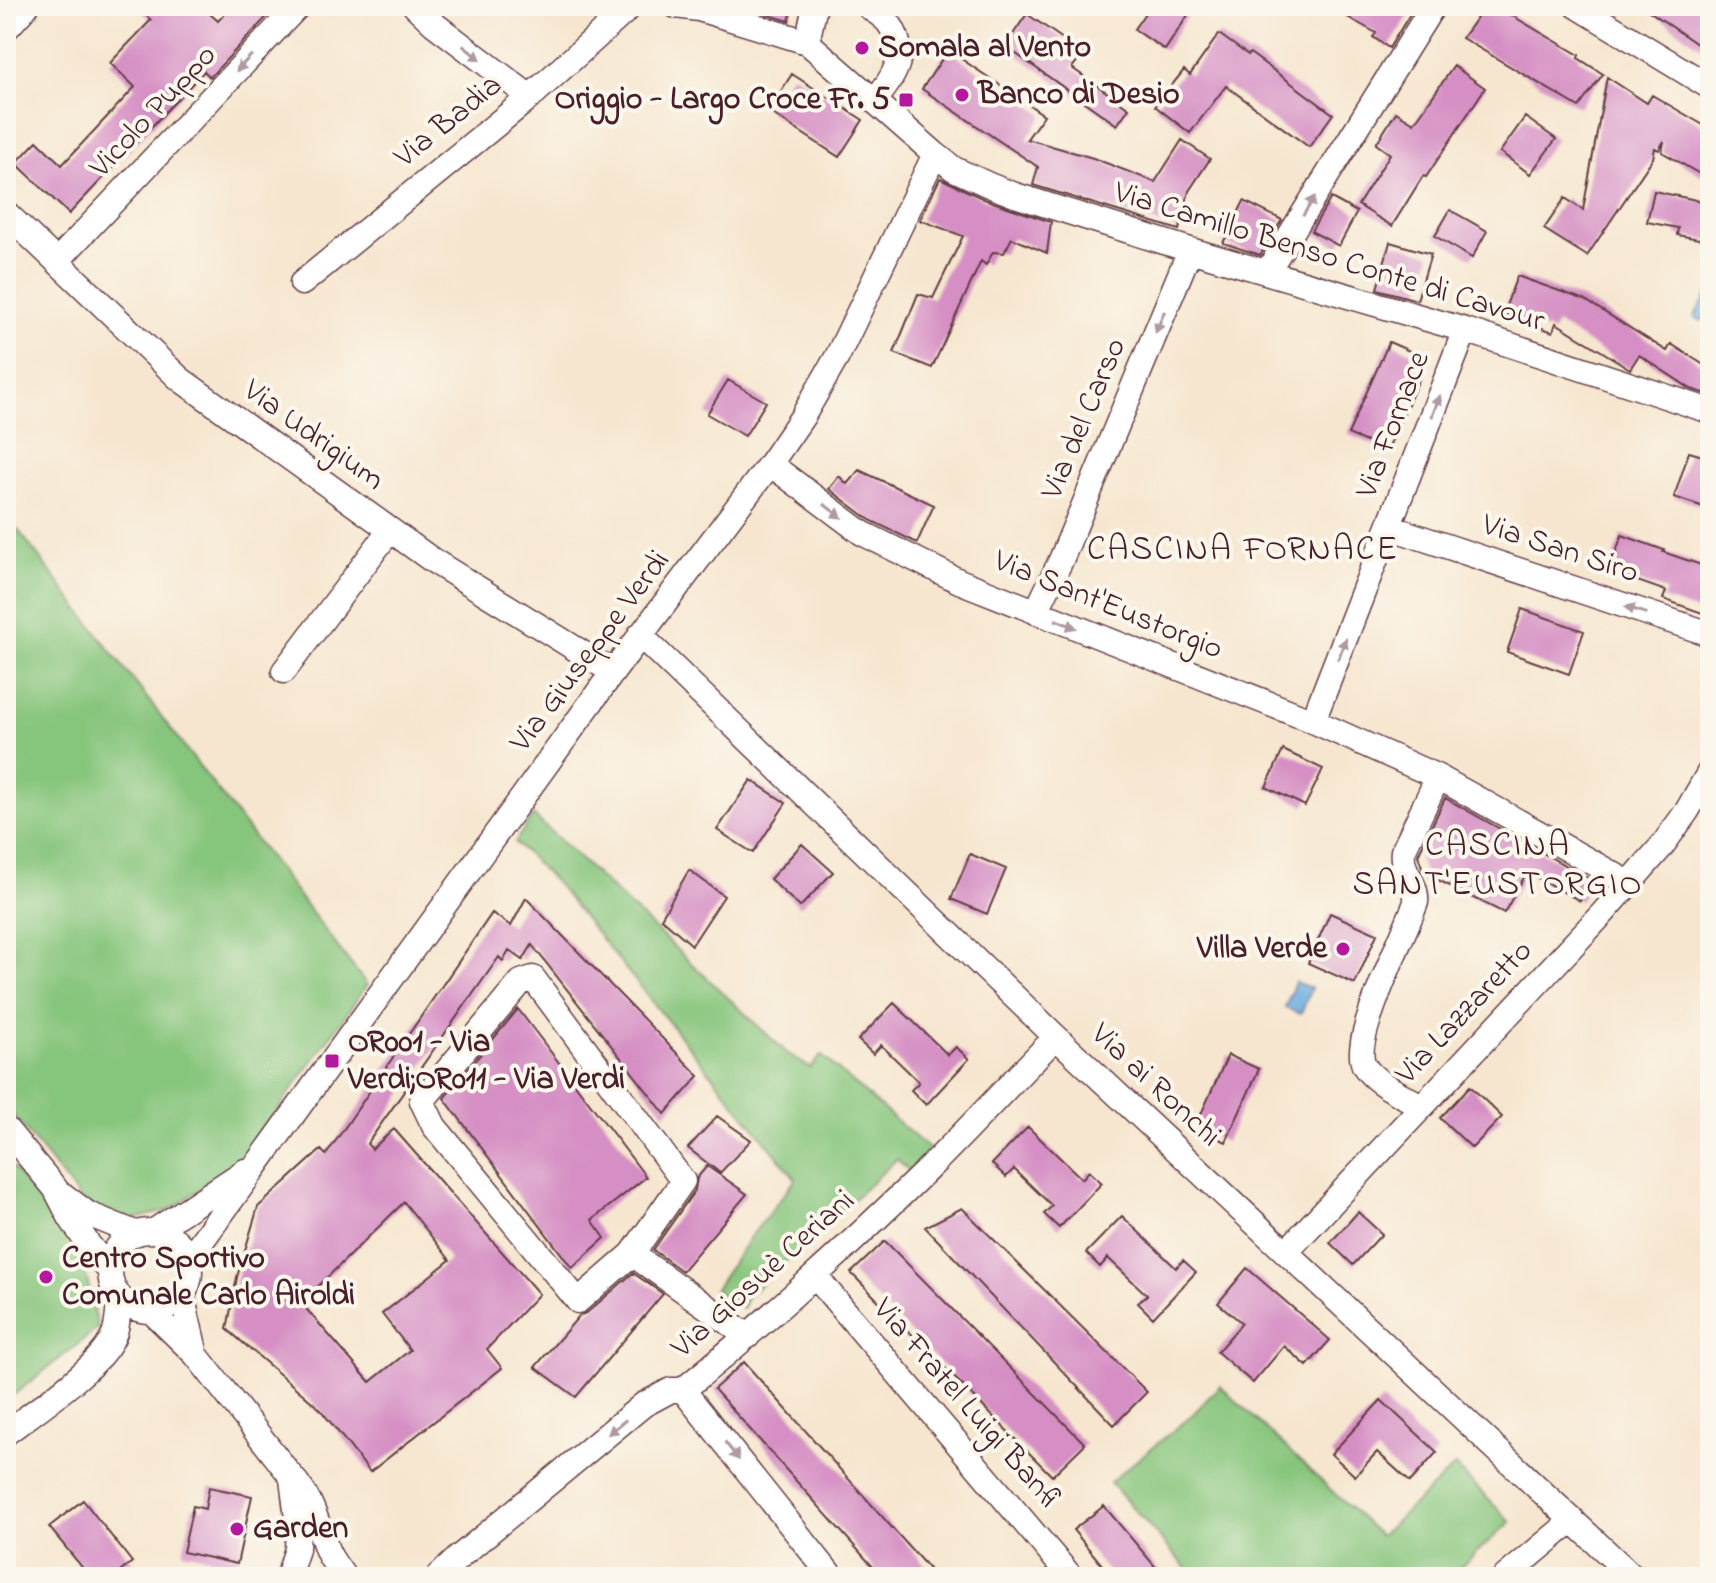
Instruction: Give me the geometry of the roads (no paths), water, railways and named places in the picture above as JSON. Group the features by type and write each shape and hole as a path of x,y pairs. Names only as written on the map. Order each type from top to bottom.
{"street":[{"path":"6,29 27,6"},
{"name":"Vicolo Puppo","path":"57,261 298,6"},
{"path":"415,6 530,97"},
{"name":"Via Badia","path":"302,283 530,97 631,6"},
{"path":"676,6 699,9 807,42 815,6"},
{"path":"868,6 887,21 900,47 897,68 875,100"},
{"path":"1267,272 1433,6"},
{"path":"1577,6 1710,87"},
{"name":"Via Camillo Benso Conte di Cavour","path":"807,42 954,169 989,185 1190,250 1465,330 1710,411"},
{"name":"Via Giuseppe Verdi","path":"188,1260 613,672 803,416 837,357 935,154"},
{"name":"Via Udrigium","path":"6,213 180,379 432,560 613,672"},
{"name":"Via del Carso","path":"1036,612 1061,560 1190,250"},
{"name":"Via Fornace","path":"1313,721 1465,330"},
{"name":"Via Sant'Eustorgio","path":"770,464 862,533 959,581 1313,721 1438,777 1629,883"},
{"name":"Via San Siro","path":"1389,527 1710,634"},
{"path":"284,671 390,530"},
{"name":"Via ai Ronchi","path":"640,635 1056,1037 1633,1577"},
{"name":"Via Lazzaretto","path":"1286,1252 1603,913 1662,846 1710,771"},
{"path":"1421,1106 1365,1069 1361,1048 1367,1021 1416,902 1417,894 1404,870 1403,851 1438,777"},
{"path":"533,978 683,1181 632,1254 578,1301 434,1126 422,1101 521,982 533,978"},
{"name":"Via Giosuè Ceriani","path":"832,1577 683,1390 815,1276 929,1168 1056,1037"},
{"path":"6,1129 55,1188 79,1231 110,1271"},
{"name":"Via Giuseppe Verdi","path":"144,1232 257,1164"},
{"path":"55,1188 88,1214 144,1232 166,1234 184,1249 188,1260 190,1272 182,1295 162,1309 148,1311 120,1347 91,1365"},
{"path":"144,1232 125,1239 117,1248 110,1271 112,1284 129,1305 148,1311 196,1355 302,1487 314,1509 328,1551 344,1577"},
{"path":"632,1254 748,1336"},
{"name":"Via Fratel Luigi Banfi","path":"815,1276 1071,1577"},
{"path":"182,1295 196,1355"},
{"path":"6,1433 91,1365 112,1340 119,1296"},
{"path":"438,1577 643,1405 671,1390 683,1390"},
{"path":"288,1577 297,1549 298,1526 291,1476"},
{"path":"1505,1577 1573,1520"}],"water":[{"path":"1709,292 1710,317 1704,317 1701,321 1694,317"},
{"path":"1295,982 1311,988 1301,1014 1285,1008"}],"place":[{"name":"Somala al Vento","path":"862,48"},
{"name":"Banco di Desio","path":"962,95"},
{"name":"Origgio - Largo Croce Fr. 5","path":"906,100"},
{"name":"Villa Verde","path":"1343,949"},
{"name":"OR001 - Via Verdi;OR011 - Via Verdi","path":"332,1061"},
{"name":"Centro Sportivo Comunale Carlo Airoldi","path":"46,1277"},
{"name":"Garden","path":"237,1529"}],"district":[{"name":"CASCINA FORNACE","path":"1243,551"},
{"name":"CASCINA SANT'EUSTORGIO","path":"1498,866"}]}
